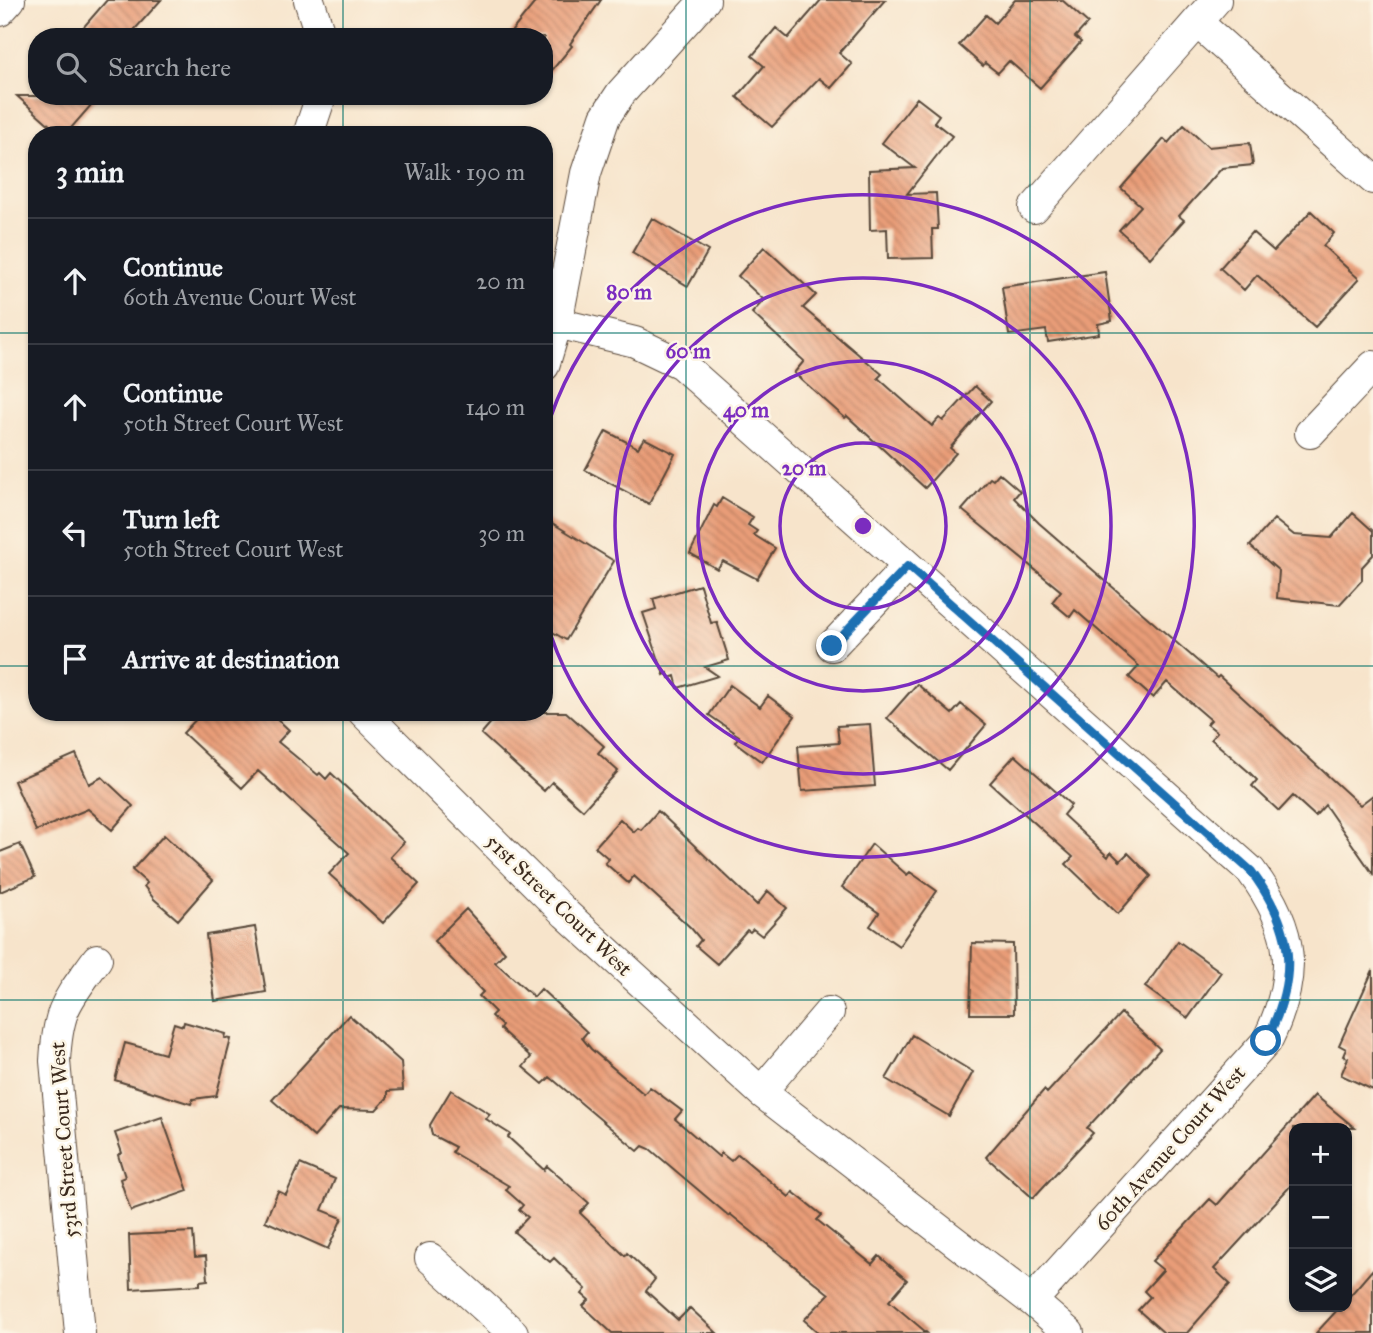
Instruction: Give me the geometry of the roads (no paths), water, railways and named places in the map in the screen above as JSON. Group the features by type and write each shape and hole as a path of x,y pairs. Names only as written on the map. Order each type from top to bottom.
{"street":[{"path":"0,11 10,0"},
{"path":"309,0 318,28"},
{"path":"553,336 586,173 605,117 621,93 705,0"},
{"path":"1034,208 1206,11 1373,179"},
{"path":"310,126 318,105"},
{"name":"60th Avenue Court West","path":"557,323 635,342 681,364 1251,871 1272,899 1285,931 1289,954 1288,983 1282,1010 1266,1041 1032,1301"},
{"path":"1310,433 1373,366"},
{"path":"832,646 908,566"},
{"name":"51st Street Court West","path":"372,721 566,914 761,1092 1032,1301 1069,1333"},
{"name":"53rd Street Court West","path":"80,1333 56,1048 57,1023 65,1004 97,959"},
{"path":"761,1092 829,1012"},
{"path":"430,1258 513,1333"}]}
